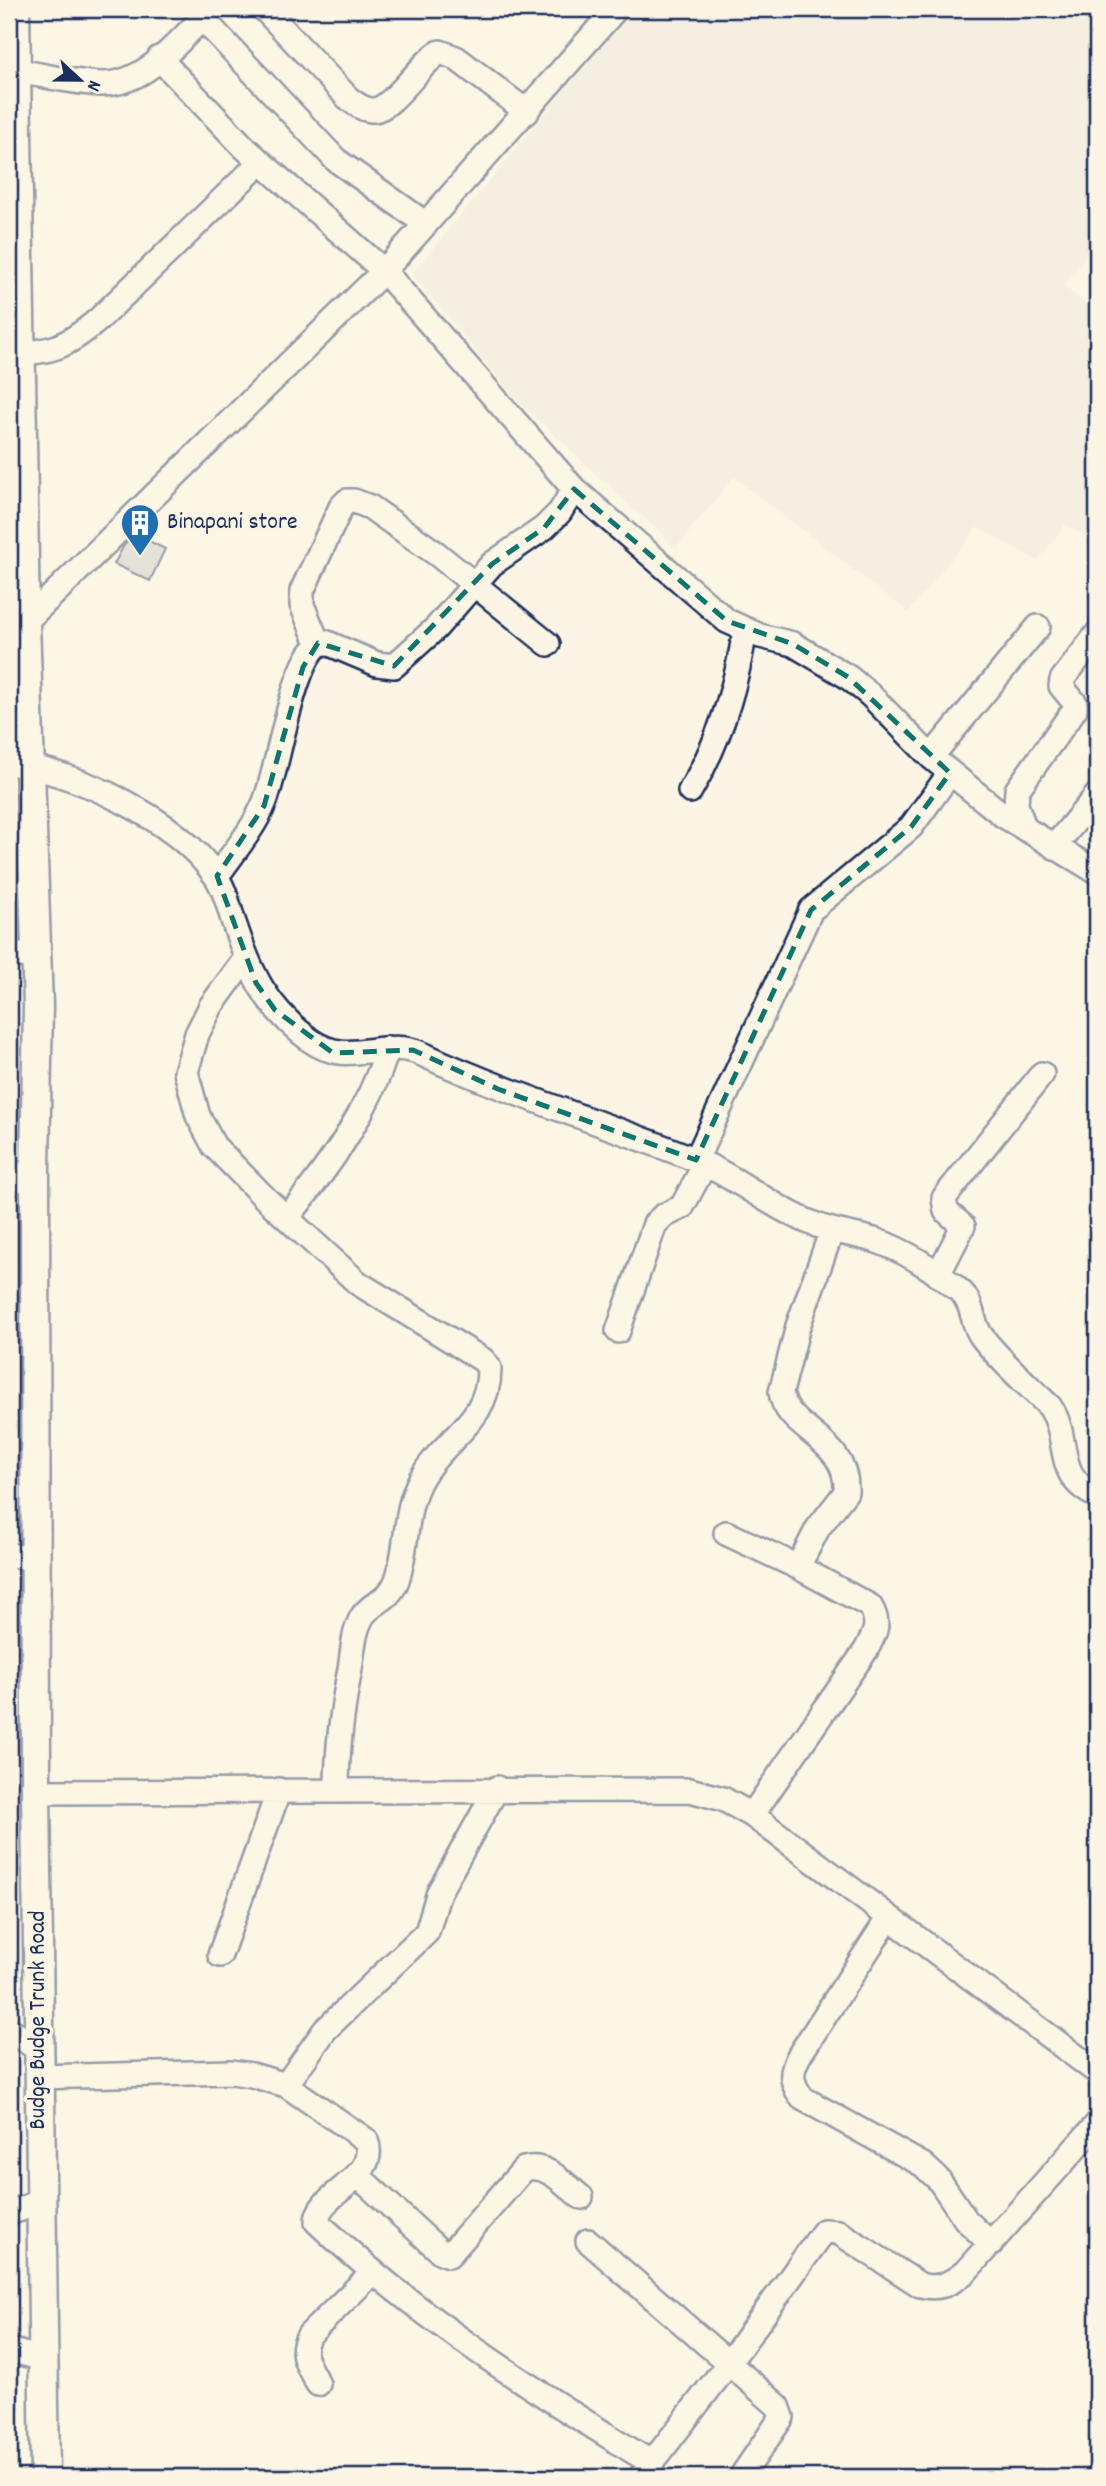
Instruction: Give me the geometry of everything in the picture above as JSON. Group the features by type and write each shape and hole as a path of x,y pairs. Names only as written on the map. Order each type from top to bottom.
{"main road":[{"name":"Budge Budge Trunk Road","path":"15,9 16,71 13,117 16,517 17,572 25,622 18,699 22,955 38,1006 36,1166 22,1557 36,1792 46,2477"}],"street":[{"path":"264,9 349,99 364,109 375,110 386,105 429,58 440,52 456,58 527,112"},
{"path":"25,622 384,271 616,9"},
{"path":"16,71 103,84 122,82 144,71 206,13 336,160 426,224"},
{"path":"159,58 261,162 384,271 575,489 727,621 745,631 793,645 848,677 950,773 1025,829 1097,872"},
{"path":"15,354 52,351 70,344 261,162"},
{"path":"318,643 326,642 377,664 394,666 436,628 492,564 544,528 561,512 575,489"},
{"path":"318,643 302,605 302,592 333,522 347,501 370,507 548,644"},
{"path":"931,757 1038,627"},
{"path":"690,791 718,741 741,660 745,631"},
{"path":"1025,829 1016,805 1017,790 1075,709 1075,703 1061,686 1062,680 1097,634"},
{"path":"217,876 264,806 276,774 289,709 303,667 318,643"},
{"path":"19,764 86,783 157,822 217,876 256,983 275,1010 312,1041 333,1052 354,1054 388,1048 412,1050 498,1088 700,1162 812,1224 895,1249 937,1275 965,1296 979,1333 1049,1407 1058,1421 1068,1470 1084,1489 1097,1496"},
{"path":"618,1331 655,1224 663,1216 682,1207 811,910 911,827 950,773"},
{"path":"1054,847 1097,795"},
{"path":"246,958 211,1006 197,1034 186,1072 198,1116 214,1146 358,1283 483,1360 489,1368 485,1399 459,1436 434,1459 411,1500 405,1546 392,1592 370,1608 358,1627 337,1742 337,1790"},
{"path":"287,1218 329,1167 368,1102 388,1048"},
{"path":"937,1275 963,1226 943,1207 944,1198 1042,1074"},
{"path":"9,1185 36,1166"},
{"path":"798,1567 818,1528 846,1492 837,1457 826,1442 791,1415 783,1403 781,1392 798,1326 832,1230"},
{"path":"726,1533 798,1567 870,1606 877,1617 877,1628 866,1650 751,1815"},
{"path":"286,2085 325,2030 427,1932 439,1892 497,1788"},
{"path":"36,1792 497,1788 690,1790 723,1798 751,1815 1097,2072"},
{"path":"220,1955 279,1790"},
{"path":"888,1919 800,2054 792,2070 793,2084 802,2098 923,2165 939,2180 966,2220 991,2244"},
{"path":"9,2029 39,2064 231,2072 286,2085 366,2140 370,2149 367,2160 357,2175 322,2208 317,2222 373,2272 495,2364 646,2470 728,2364 824,2231 838,2232 920,2285 934,2289 951,2283 991,2244 1097,2124"},
{"path":"357,2175 441,2252 449,2255 524,2169 535,2166 544,2168 581,2197"},
{"path":"9,2213 41,2202"},
{"path":"588,2241 778,2406 782,2417 741,2477"},
{"path":"318,2384 303,2356 303,2345 309,2335 373,2272"},
{"path":"9,2350 43,2359"}],"highlighted area":[{"path":"574,489 727,621 793,644 848,677 950,773 911,827 811,910 696,1160 498,1089 413,1050 333,1053 275,1010 256,983 217,876 264,806 303,667 318,643 394,666 492,564 544,528"}],"shaded area":[{"path":"632,9 1097,9 1097,242 1064,286 1097,314 1097,545 1065,524 1038,561 978,527 908,612 734,477 676,548 515,398 412,274"}],"building":[{"name":"Binapani store","path":"135,534 165,549 150,581 114,564 124,545"}],"place":[{"name":"Binapani store","path":"140,557"}]}
